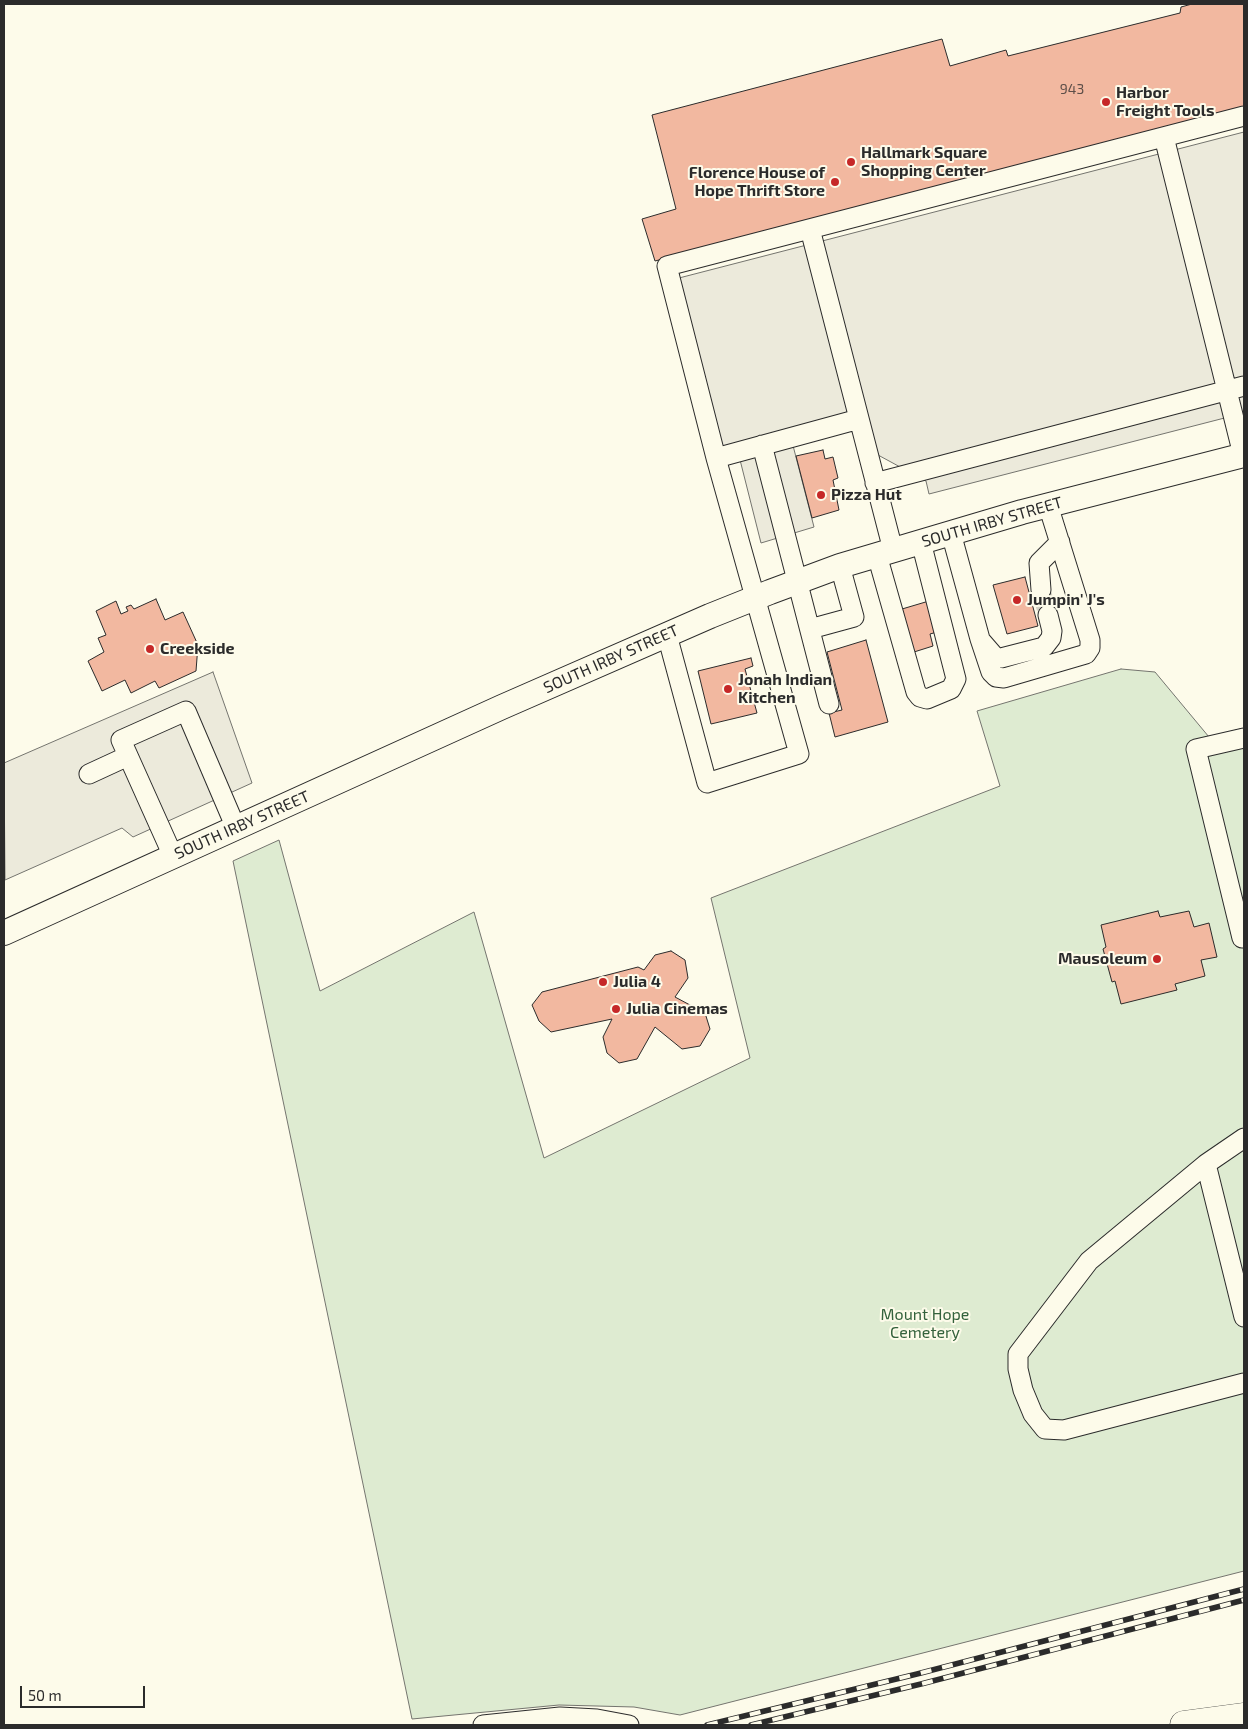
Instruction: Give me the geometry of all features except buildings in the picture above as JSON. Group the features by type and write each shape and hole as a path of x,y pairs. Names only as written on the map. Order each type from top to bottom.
{"highway":[{"path":"1184,1725 1244,1717"}],"main road":[{"name":"SOUTH IRBY STREET","path":"4,933 502,707 756,598 840,566 951,533 1048,505 1244,455"}],"street":[{"path":"667,635 707,784 799,754 716,458 667,266 1244,116"},
{"path":"1164,137 1236,388 1244,455"},
{"path":"810,229 875,483 885,553 916,692 920,697 927,699 951,689 956,679 921,542"},
{"path":"875,483 1236,388"},
{"path":"716,458 859,419"},
{"path":"762,445 829,704"},
{"path":"951,533 990,672 996,677 1004,678 1086,654 1090,648 1090,640 1048,505"},
{"path":"1041,590 1039,563 1060,542"},
{"path":"810,629 854,617 840,566"},
{"path":"980,639 995,657 1001,658 1044,647 1051,638 1052,631 1048,615"},
{"path":"173,856 121,740 186,711 236,828"},
{"path":"1244,738 1196,749 1244,941"},
{"path":"89,774 128,756"},
{"path":"1244,1138 1206,1164 1089,1261 1018,1354 1018,1369 1023,1390 1033,1414 1045,1429 1064,1430 1244,1383"},
{"path":"1206,1164 1244,1317"},
{"path":"483,1725 560,1717 598,1719 629,1725"}],"green space":[{"name":"Mount Hope Cemetery","path":"1121,669 1155,672 1209,737 1244,728 1244,1571 680,1715 634,1707 559,1705 412,1719 233,861 279,840 320,991 474,912 544,1158 750,1058 711,898 1000,786 977,711"}],"shaded area":[{"path":"1244,132 1244,413 929,494 926,481 878,455 845,415 789,430 814,527 761,543 736,444 720,449 679,278"},
{"path":"213,672 252,783 133,837 122,828 5,880 4,763"}],"tunnel":[{"path":"1041,590 1048,615"}],"railway":[{"path":"707,1725 917,1674 1244,1589"},
{"path":"751,1725 921,1684 1244,1600"}],"place":[{"name":"Harbor Freight Tools","path":"1106,102"},
{"name":"Hallmark Square Shopping Center","path":"851,162"},
{"name":"Florence House of Hope Thrift Store","path":"835,182"},
{"name":"Pizza Hut","path":"821,495"},
{"name":"Jumpin' J's","path":"1017,600"},
{"name":"Creekside","path":"150,649"},
{"name":"Jonah Indian Kitchen","path":"728,689"},
{"name":"Mausoleum","path":"1157,959"},
{"name":"Julia 4","path":"603,982"},
{"name":"Julia Cinemas","path":"616,1009"}]}
